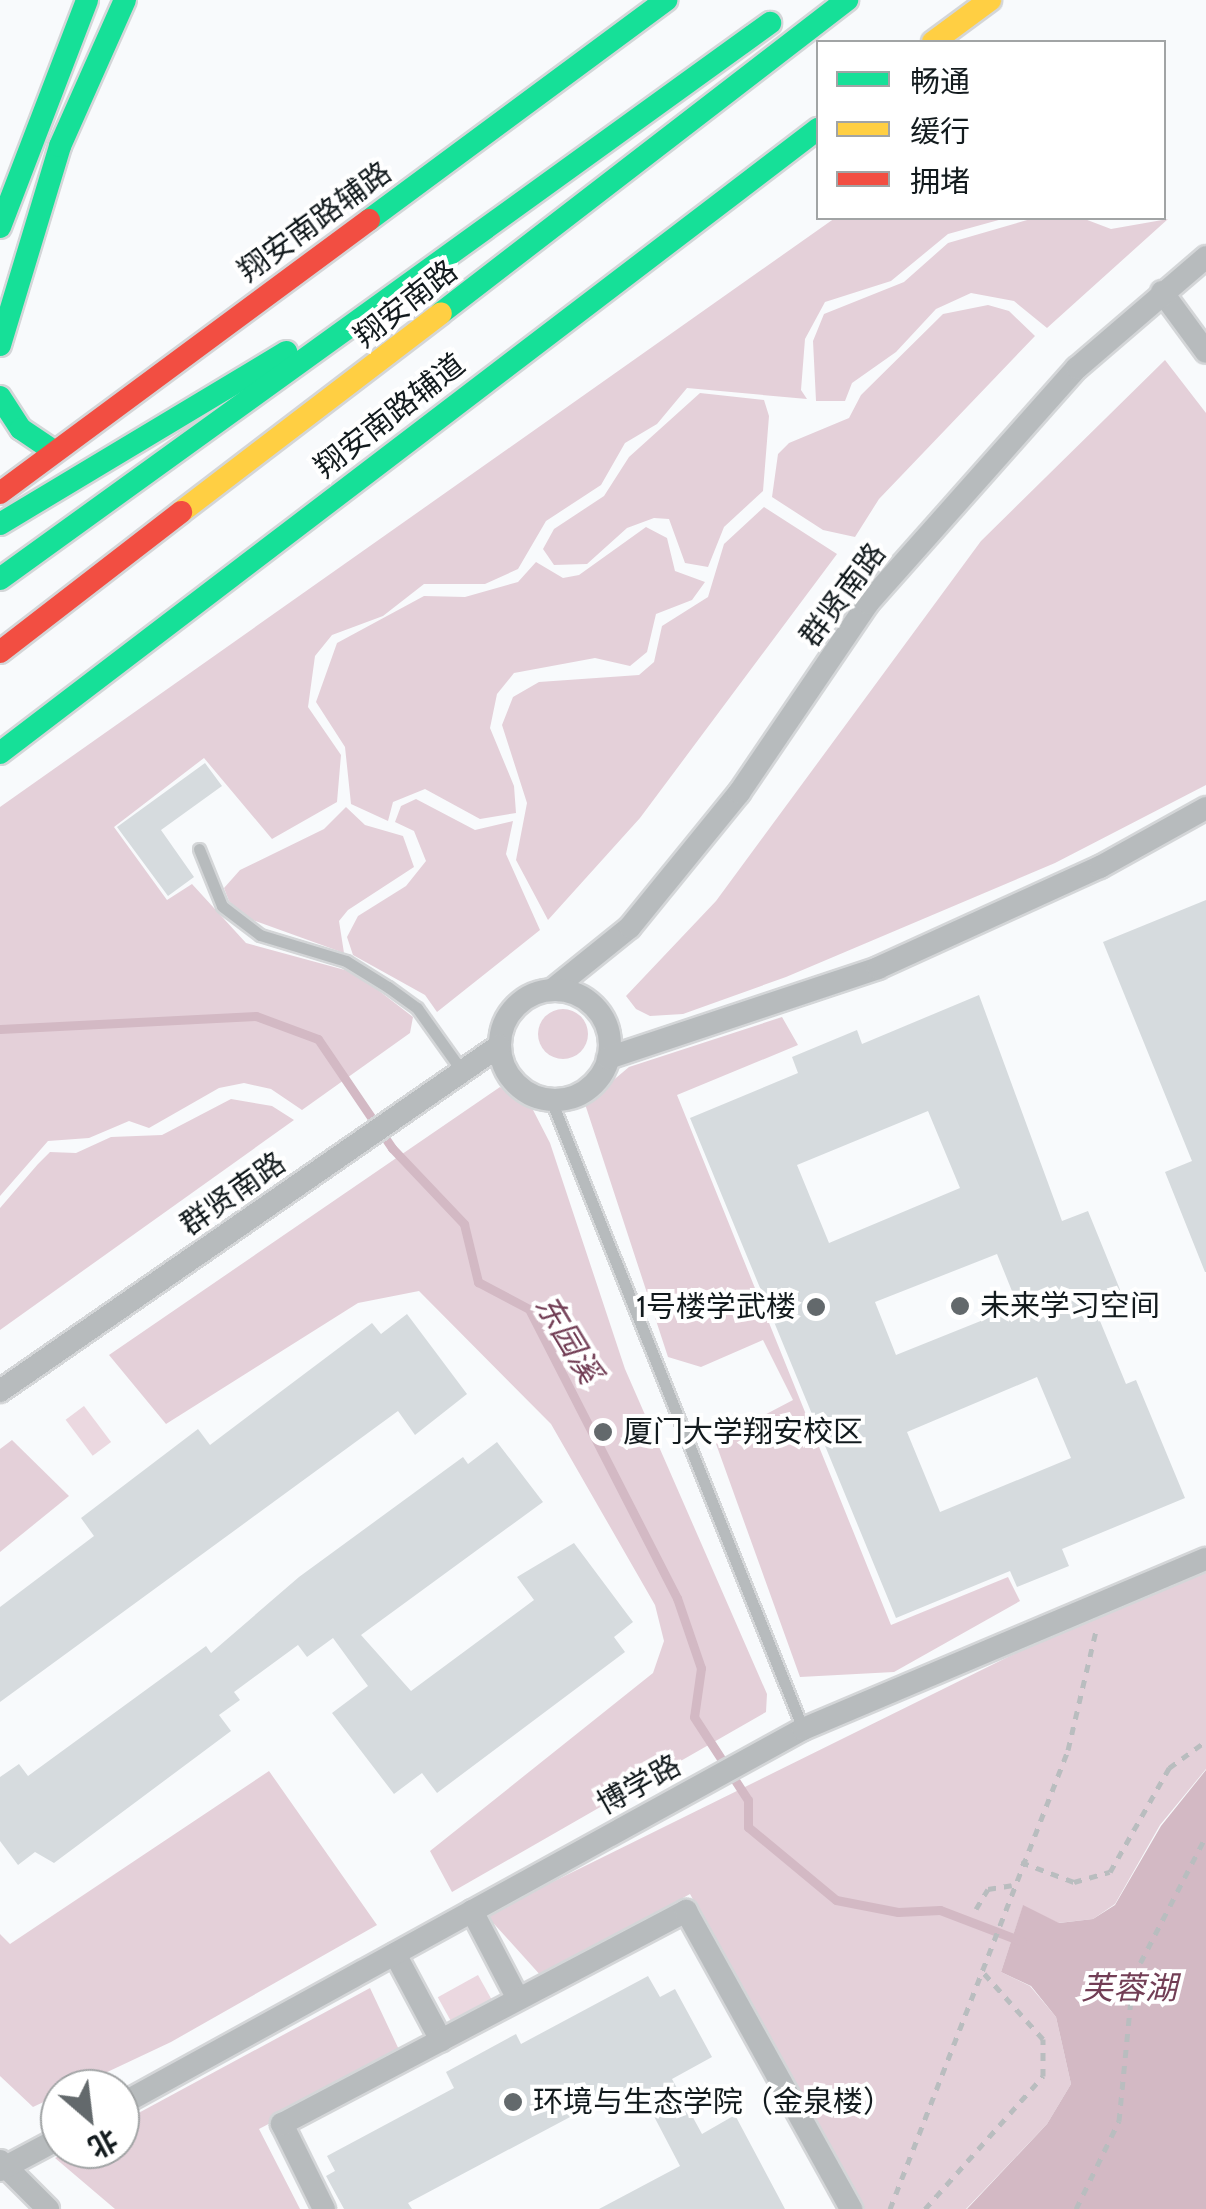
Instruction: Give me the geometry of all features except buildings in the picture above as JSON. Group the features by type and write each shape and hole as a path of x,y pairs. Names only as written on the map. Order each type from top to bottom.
{"main road":[{"path":"0,227 88,0"},
{"path":"0,344 60,146 125,0"},
{"name":"翔安南路辅路","path":"0,493 666,0"},
{"name":"翔安南路","path":"0,652 847,0"},
{"path":"936,40 990,0"},
{"name":"翔安南路","path":"0,579 786,12"},
{"name":"翔安南路辅道","path":"0,754 816,131"},
{"path":"0,524 473,239"},
{"path":"0,397 20,430 54,451"}],"street":[{"name":"群贤南路","path":"552,990 630,928 739,793 868,603 1077,368 1206,256"},
{"path":"1162,292 1206,352"},
{"path":"608,1058 602,1017 588,1001 552,990 510,1012 499,1046 517,1085 551,1100 588,1089 608,1058 878,968 1100,867 1206,808"},
{"name":"群贤南路","path":"0,1391 499,1046"},
{"name":"博学路","path":"140,2094 803,1729 1099,1598 1206,1560"},
{"path":"472,1911 518,1999"},
{"path":"324,2209 282,2124 686,1911 850,2209"},
{"path":"395,1954 441,2040"},
{"path":"40,2148 2,2166 48,2209"}],"lane":[{"path":"199,848 222,906 260,935 346,960 388,987 417,1008 462,1071"},
{"path":"551,1100 803,1729"}],"path":[{"path":"890,2209 1021,1862 1068,1750 1094,1658 1099,1598"},
{"path":"1021,1862 1074,1882 1110,1872 1168,1768 1206,1741"},
{"path":"1076,2209 1118,2121 1134,1977 1206,1836"},
{"path":"976,1909 988,1888 1011,1888"},
{"path":"925,2209 1044,2076 1043,2039 981,1970"}],"shaded area":[{"path":"1168,219 1047,328 1014,301 971,293 936,309 896,352 852,383 845,401 816,401 813,341 824,314 904,282 948,243 1027,220 1087,220 1111,229"},
{"path":"832,220 999,220 948,234 891,281 825,302 805,339 801,390 807,399 687,388 657,424 625,443 601,485 546,521 518,569 485,584 424,584 383,616 332,635 315,656 308,707 341,755 337,802 272,839 204,758 114,827 167,900 192,884 246,943 356,973 413,1017 410,1033 302,1110 271,1089 244,1083 219,1088 149,1128 129,1121 89,1138 48,1141 0,1196 0,807"},
{"path":"988,305 1009,311 1035,336 879,499 855,537 823,530 772,497 778,454 789,443 849,418 861,395 943,314"},
{"path":"1165,360 1206,413 1206,785 1055,863 786,977 683,1014 650,1016 636,1009 626,996 716,901 981,541"},
{"path":"700,393 764,400 769,416 763,491 724,527 708,567 685,563 669,519 654,518 627,528 587,564 554,565 543,549 554,529 604,496 629,457"},
{"path":"764,507 837,554 640,818 548,920 516,860 527,803 502,725 513,697 539,682 639,675 654,662 662,626 708,597 724,544"},
{"path":"646,527 667,538 675,571 705,582 692,600 656,614 647,652 630,666 595,658 514,673 497,694 490,728 514,786 516,813 480,819 425,789 393,802 388,821 351,804 345,747 316,702 337,643 424,596 465,597 518,582 536,562 563,578 579,575"},
{"path":"416,799 475,830 513,821 506,854 540,930 437,1012 425,995 353,955 347,937 358,916 406,886 426,861 414,831 395,822 401,806"},
{"path":"346,807 365,825 403,836 414,867 348,910 339,921 344,953 247,918 229,901 224,888 240,870 324,829"},
{"path":"553,1010 573,1010 587,1024 587,1044 573,1058 553,1058 539,1044 539,1024"},
{"path":"782,1017 798,1045 677,1095 891,1625 1008,1577 1020,1601 894,1672 800,1677 715,1441 793,1400 763,1340 701,1367 668,1357 585,1104 629,1067"},
{"path":"500,1087 532,1108 550,1143 625,1369 767,1694 766,1712 452,1892 430,1851 653,1673 664,1641 655,1605 551,1424 419,1291 358,1303 166,1424 109,1355"},
{"path":"231,1099 272,1106 294,1120 0,1330 0,1208 50,1152 76,1153 111,1137 162,1135"},
{"path":"84,1406 111,1442 93,1456 66,1420"},
{"path":"12,1440 69,1496 0,1552 0,1449"},
{"path":"1206,1572 1206,1769 1160,1825 1115,1904 1093,1919 1058,1923 1023,1906 1001,1972 1030,1986 1056,2017 1071,2084 1047,2124 966,2209 863,2209 690,1894 542,1977 486,1915 1113,1605"},
{"path":"269,1771 377,1925 171,2042 114,2069 40,2069 40,2104 33,2107 0,2076 0,1934 10,1944"},
{"path":"478,1975 492,2000 452,2023 438,1997"},
{"path":"370,1988 401,2054 259,2129 300,2209 115,2209 68,2169 140,2169 140,2112"}],"water":[{"name":"芙蓉湖","path":"1206,1770 1206,2209 967,2209 1047,2124 1071,2084 1056,2017 1031,1986 1001,1972 1023,1905 1059,1923 1093,1919 1115,1905 1161,1826"}],"waterway":[{"name":"东园溪","path":"0,1029 256,1016 318,1039 392,1148 464,1224 478,1282 529,1309 677,1598 701,1668 694,1717 748,1800 748,1827 836,1900 898,1912 940,1910 1021,1941"}],"traffic: fast":[{"path":"0,227 87,0"},
{"path":"0,345 60,146 125,0"},
{"path":"369,220 666,0"},
{"path":"441,313 847,0"},
{"path":"0,579 770,23"},
{"path":"0,753 816,131"},
{"path":"0,524 286,352"},
{"path":"0,397 21,429 54,451"}],"traffic: slow":[{"path":"936,40 990,0"},
{"path":"181,512 441,313"}],"traffic: jam":[{"path":"0,493 369,220"},
{"path":"0,652 181,512"}],"place":[{"name":"未来学习空间","path":"960,1306"},
{"name":"1号楼学武楼","path":"816,1307"},
{"name":"厦门大学翔安校区","path":"603,1432"},
{"name":"环境与生态学院（金泉楼）","path":"513,2102"}]}
